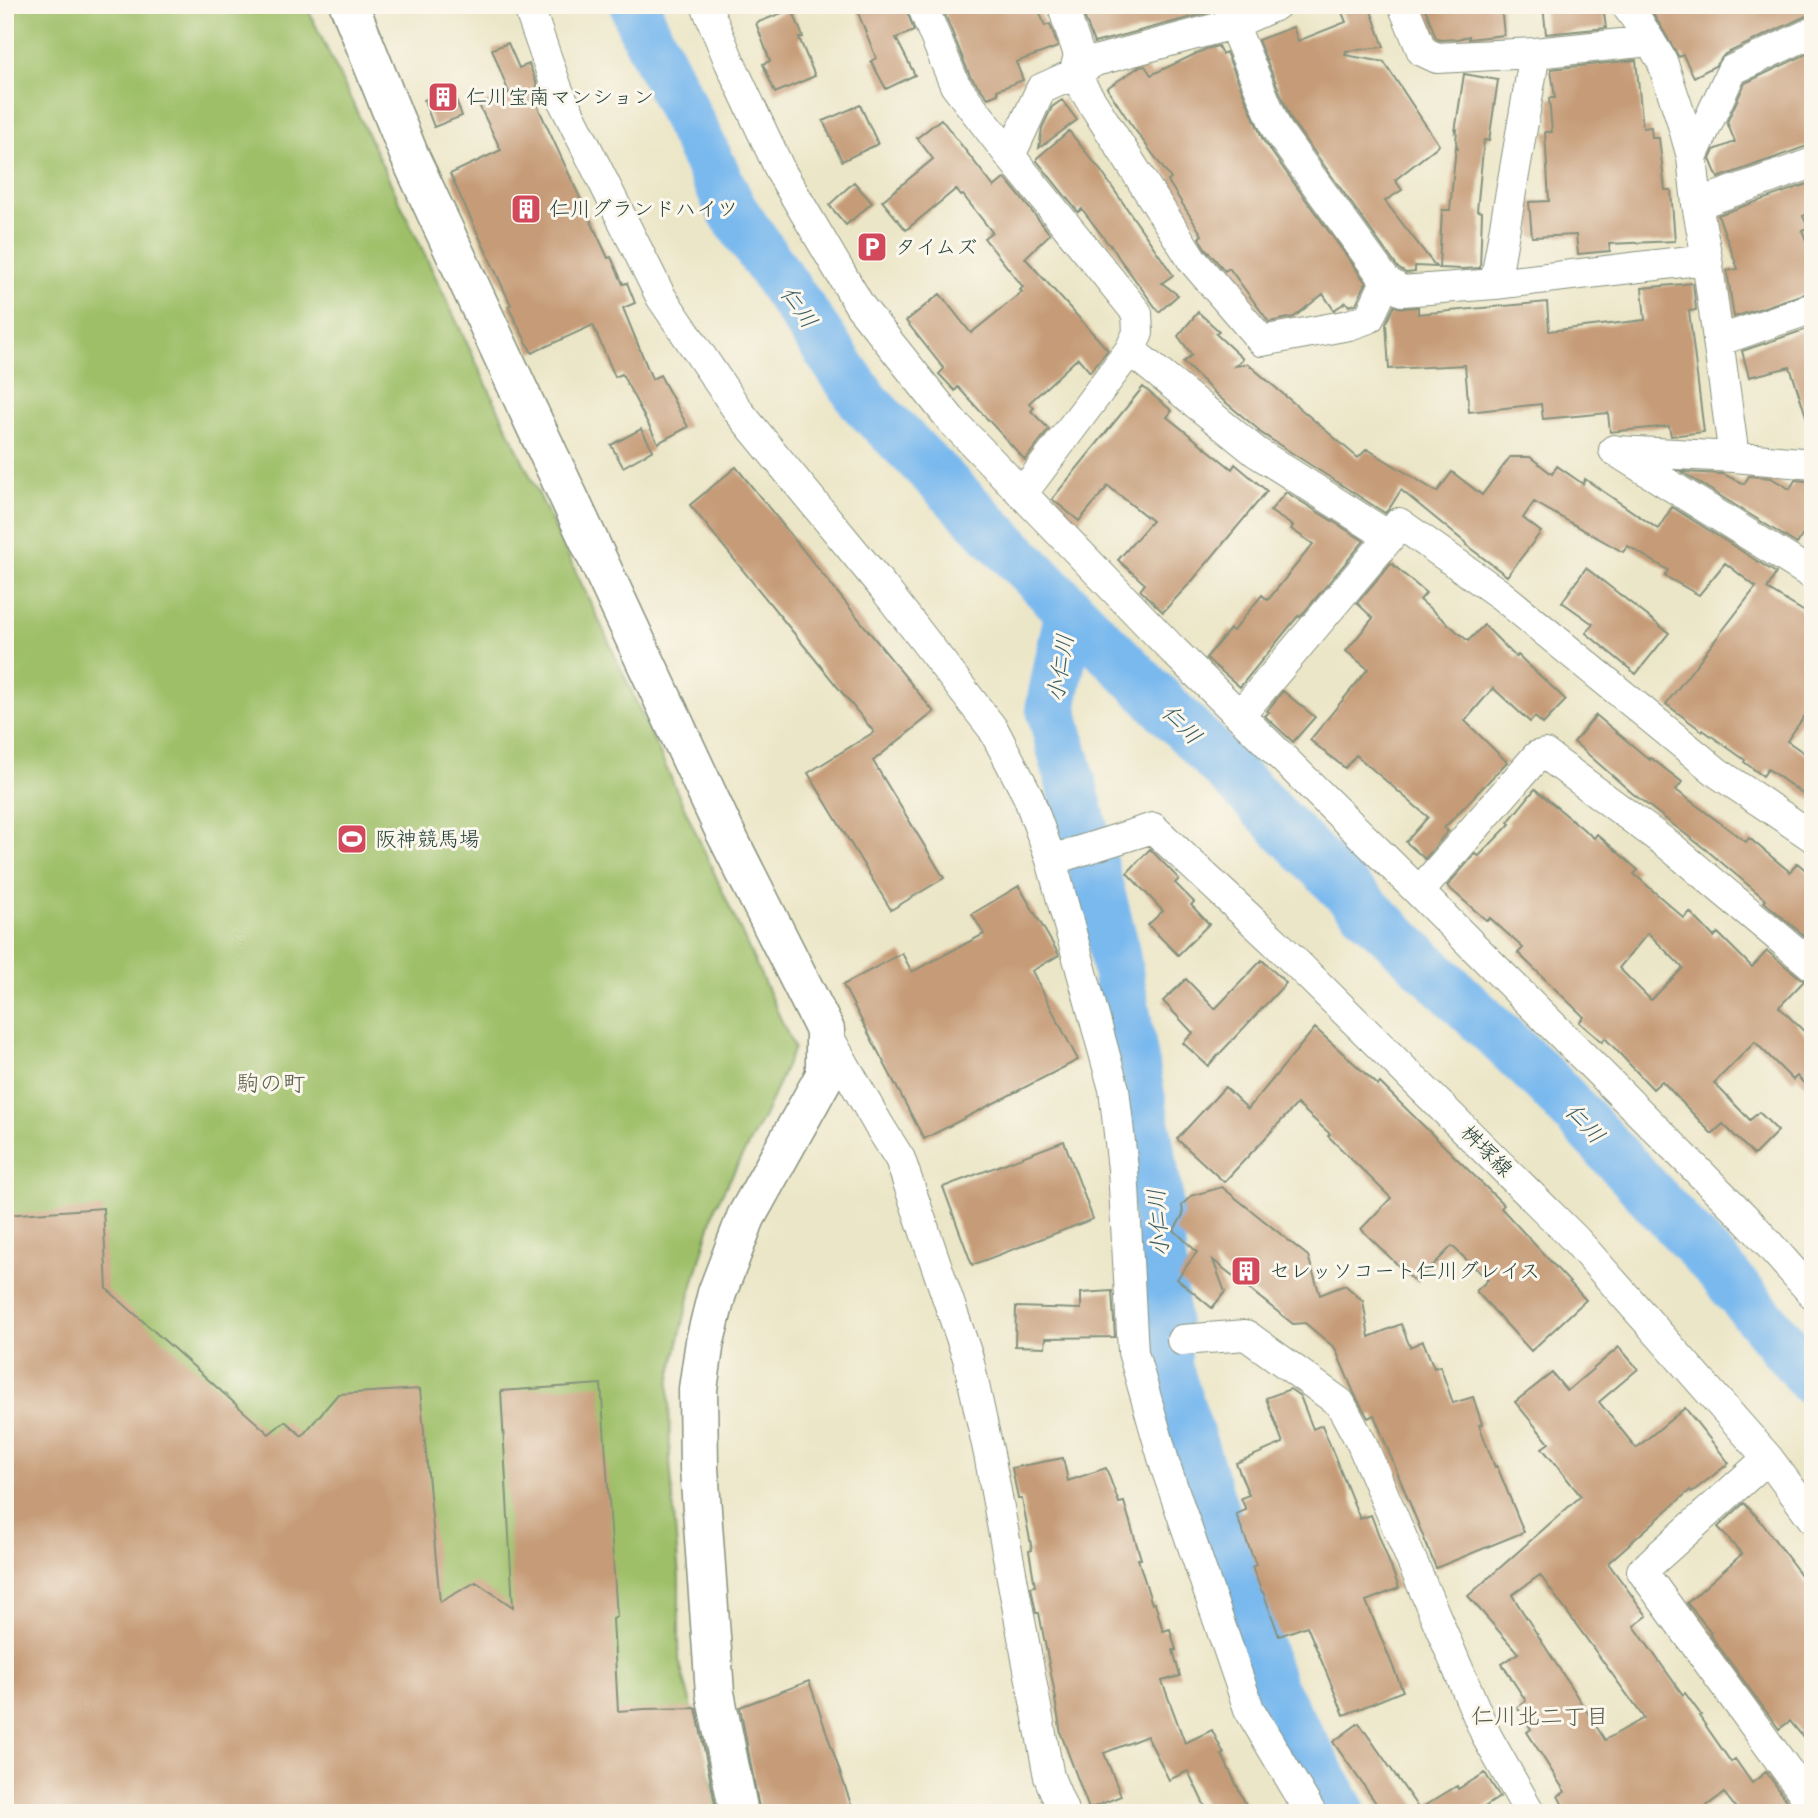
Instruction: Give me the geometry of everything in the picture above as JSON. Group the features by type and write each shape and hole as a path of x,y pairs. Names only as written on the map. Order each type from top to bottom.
{"street":[{"path":"349,5 410,157 719,817 825,1030 900,1159 968,1358 989,1454 1049,1777 1064,1813"},
{"path":"528,5 558,91 661,298 739,412 883,587 993,729 1056,858 1114,1089 1123,1169 1133,1352 1164,1465 1249,1709 1311,1813"},
{"path":"706,5 781,172 860,306 952,421 1173,650 1751,1224 1813,1294"},
{"path":"922,5 955,85 1137,313 1138,333 1130,350 1022,494"},
{"path":"1065,5 1065,13 1079,55 1074,74 1193,261 1262,341 1349,325 1369,318 1386,281"},
{"path":"1010,156 1041,89 1095,61 1230,15 1276,5"},
{"path":"1404,5 1422,51 1437,58 1535,53 1650,41"},
{"path":"1626,5 1662,61 1692,157 1734,457"},
{"path":"1230,15 1277,130 1386,281 1402,291 1495,284 1707,259"},
{"path":"1692,157 1732,70 1813,32"},
{"path":"1495,284 1535,53"},
{"path":"1697,204 1813,163"},
{"path":"1718,341 1813,308"},
{"path":"1130,350 1256,452 1390,537"},
{"path":"1813,464 1614,450 1813,575"},
{"path":"1240,715 1399,523 1501,595 1718,773 1813,837"},
{"path":"1419,892 1536,756 1545,754 1671,847 1813,966"},
{"name":"桝塚線","path":"1056,858 1153,828 1275,942 1575,1239 1768,1458 1813,1519"},
{"path":"739,1813 715,1693 699,1468 698,1390 705,1341 717,1293 746,1217 825,1074 825,1030"},
{"path":"1182,1340 1246,1335 1340,1403 1362,1444 1487,1737 1530,1813"},
{"path":"1768,1458 1642,1571 1813,1806"}],"green space":[{"name":"阪神競馬場","path":"5,5 306,5 603,629 794,1048 764,1116 716,1205 688,1302 669,1383 670,1459 679,1578 679,1660 720,1813 5,1813"}],"building":[{"path":"855,5 905,5 914,31 896,38 915,75 886,89 871,61 876,58"},
{"path":"941,5 1037,5 1045,26 1050,24 1058,47 1016,62 1023,80 997,90 998,94 988,98 970,76"},
{"path":"1082,5 1206,5 1207,13 1094,43"},
{"path":"1339,5 1369,5 1384,47 1346,51 1345,55 1384,62 1439,145 1395,180 1402,190 1385,201 1436,267 1415,266 1415,272 1406,273 1398,268 1292,121 1258,40 1293,27 1298,41 1346,22"},
{"path":"1424,5 1501,5 1504,35 1440,40 1436,38"},
{"path":"1543,5 1603,5 1606,28 1546,34"},
{"path":"1648,5 1813,5 1813,15 1725,54 1715,66 1694,77 1683,55 1679,57"},
{"path":"792,9 803,37 799,38 815,76 775,93 763,64 770,61 756,23"},
{"path":"508,43 519,68 529,64 538,87 530,90 608,258 611,257 623,284 627,283 635,303 623,308 652,379 660,375 688,427 658,443 622,374 615,377 593,325 532,353 508,306 511,305 450,174 501,150 479,105 509,93 492,49"},
{"path":"1218,46 1222,54 1226,52 1263,140 1366,283 1356,304 1349,306 1346,302 1334,310 1323,294 1294,317 1269,322 1229,268 1225,271 1205,248 1199,238 1202,235 1168,181 1171,179 1107,88 1139,67 1145,66 1151,75"},
{"path":"1813,51 1813,146 1718,178 1710,159 1714,150 1735,142 1727,122 1745,83"},
{"path":"1636,60 1643,128 1651,127 1652,138 1659,138 1665,190 1671,190 1675,241 1609,244 1610,251 1578,254 1576,235 1532,237 1529,202 1549,201 1545,132 1552,132 1549,98 1555,98 1551,69"},
{"path":"1464,74 1498,80 1489,141 1484,140 1477,211 1482,212 1480,268 1439,268 1442,210 1450,210 1456,146 1458,150 1457,130 1455,132"},
{"path":"452,89 462,116 434,127 424,100"},
{"path":"1062,100 1077,120 1039,148 1042,128 1052,107"},
{"path":"860,105 878,144 842,161 823,121"},
{"path":"941,119 994,187 1005,178 1050,234 1025,258 1108,350 1090,372 1078,358 1029,403 1034,408 1031,411 1049,429 1025,460 958,387 955,391 939,374 944,369 906,321 940,294 971,333 1022,292 1020,290 1023,287 984,238 992,232 956,189 906,230 882,201 933,159 917,138"},
{"path":"1069,131 1101,171 1173,275 1162,283 1178,295 1159,312 1082,209 1078,212 1037,161 1037,158"},
{"path":"854,182 872,203 846,225 829,205"},
{"path":"1813,182 1813,212 1803,216 1808,228 1802,230 1813,257 1813,291 1734,317 1727,271 1738,269 1718,215"},
{"path":"1693,283 1696,310 1689,311 1704,432 1671,436 1669,426 1610,432 1608,413 1543,419 1541,404 1469,412 1465,365 1389,369 1386,323 1394,306 1418,307 1418,314 1547,302 1549,331 1645,320 1642,288"},
{"path":"1198,312 1219,331 1216,334 1243,359 1235,366 1248,364 1358,458 1367,449 1437,492 1452,472 1482,495 1510,457 1530,457 1552,474 1557,466 1583,484 1585,479 1658,529 1672,507 1776,573 1767,589 1813,617 1813,704 1787,741 1813,759 1813,801 1768,769 1763,776 1744,762 1745,760 1666,704 1756,587 1725,563 1699,595 1665,576 1668,570 1628,546 1623,552 1534,502 1523,518 1541,532 1507,576 1401,490 1385,513 1258,431 1183,362 1192,355 1178,336"},
{"path":"1813,327 1813,421 1808,422 1790,367 1749,377 1742,351"},
{"path":"1143,387 1172,411 1167,417 1232,469 1235,464 1267,491 1163,612 1140,590 1145,584 1118,560 1152,521 1108,486 1079,521 1052,499"},
{"path":"641,429 653,450 623,467 611,445"},
{"path":"736,467 934,712 873,761 944,878 891,910 808,773 874,732 690,505"},
{"path":"1682,472 1723,474 1744,484 1749,476 1771,478 1790,489 1795,480 1806,481 1813,484 1813,517 1797,544"},
{"path":"1286,492 1364,541 1240,687 1206,658 1230,629 1233,631 1262,595 1268,600 1313,544 1291,529 1293,526 1270,511"},
{"path":"1391,563 1426,593 1420,600 1468,641 1484,625 1566,700 1543,724 1535,717 1530,722 1493,688 1465,721 1507,762 1444,828 1448,831 1425,859 1406,842 1428,817 1356,755 1345,768 1310,740 1368,669 1346,651 1373,618 1357,603"},
{"path":"1586,568 1669,633 1636,674 1586,633 1593,624 1562,602"},
{"path":"1283,691 1315,717 1293,742 1265,716"},
{"path":"1596,715 1650,760 1651,758 1682,782 1676,790 1746,842 1749,838 1790,872 1797,863 1813,876 1813,943 1709,852 1632,793 1574,742"},
{"path":"1535,789 1594,838 1597,834 1638,870 1634,874 1684,918 1690,912 1714,937 1718,933 1752,967 1767,951 1804,981 1779,1007 1813,1040 1813,1093 1797,1076 1793,1080 1755,1042 1714,1083 1750,1120 1759,1112 1778,1131 1754,1155 1723,1124 1712,1134 1662,1081 1653,1089 1605,1038 1602,1042 1579,1022 1584,1017 1518,953 1523,948 1490,918 1487,921 1447,886 1475,854 1479,856 1510,824 1508,822","holes":["1648,933 1683,968 1651,1000 1619,968"]},
{"path":"1150,849 1179,879 1175,883 1194,902 1191,905 1209,924 1178,955 1148,925 1163,911 1127,873"},
{"path":"1019,886 1059,955 1032,971 1078,1060 924,1139 843,985 902,953 912,972 984,934 972,914"},
{"path":"1262,960 1286,983 1208,1066 1183,1043 1193,1033 1163,1001 1186,979 1215,1009"},
{"path":"1315,1028 1378,1085 1380,1083 1504,1205 1501,1208 1586,1300 1531,1351 1476,1291 1488,1280 1452,1246 1416,1283 1361,1229 1391,1198 1328,1136 1330,1134 1297,1104 1224,1182 1177,1139 1225,1087 1248,1109"},
{"path":"1064,1141 1093,1219 972,1265 943,1187"},
{"path":"1222,1187 1308,1256 1320,1295 1345,1285 1363,1301 1369,1337 1401,1324 1410,1347 1423,1341 1434,1368 1440,1366 1453,1403 1473,1397 1482,1424 1479,1425 1524,1532 1436,1568 1374,1415 1368,1418 1335,1348 1305,1323 1293,1324 1213,1260 1225,1292 1212,1308 1177,1279 1197,1252 1174,1230 1183,1215 1182,1205 1191,1196"},
{"path":"103,1208 107,1289 269,1434 285,1421 302,1436 338,1394 420,1389 440,1602 476,1582 513,1607 501,1391 601,1384 617,1617 613,1619 618,1711 696,1708 717,1813 5,1813 5,1215"},
{"path":"1112,1291 1115,1337 1046,1338 1045,1347 1015,1346 1016,1307 1081,1309 1081,1293"},
{"path":"1619,1347 1638,1369 1599,1402 1636,1448 1685,1408 1729,1463 1692,1492 1690,1490 1608,1563 1647,1616 1634,1626 1683,1695 1685,1693 1701,1715 1699,1716 1731,1762 1735,1759 1752,1783 1766,1772 1796,1813 1740,1813 1724,1793 1697,1813 1567,1813 1558,1796 1565,1792 1527,1732 1531,1729 1517,1707 1526,1701 1502,1664 1518,1653 1468,1596 1581,1496 1542,1448 1549,1443 1515,1402 1552,1373 1567,1391","holes":["1540,1575 1644,1718 1605,1740 1512,1595"]},
{"path":"1290,1389 1300,1396 1313,1429 1322,1425 1360,1519 1371,1515 1399,1588 1366,1601 1403,1691 1344,1715 1307,1626 1279,1636 1252,1567 1256,1565 1236,1514 1246,1510 1241,1498 1249,1495 1236,1463 1283,1443 1266,1398"},
{"path":"1063,1458 1068,1481 1106,1468 1119,1503 1124,1502 1152,1604 1155,1603 1163,1631 1170,1629 1176,1650 1173,1650 1180,1676 1162,1681 1185,1743 1212,1730 1250,1813 1208,1813 1188,1771 1169,1780 1147,1736 1104,1753 1121,1796 1089,1809 1061,1734 1039,1613 1036,1613 1031,1587 1035,1586 1029,1551 1032,1550 1022,1499 1018,1499 1012,1468"},
{"path":"1744,1503 1813,1591 1813,1749 1790,1721 1779,1729 1709,1633 1711,1632 1687,1603 1742,1554 1718,1527"},
{"path":"809,1681 854,1813 760,1813 740,1707"},
{"path":"1359,1723 1419,1809 1485,1773 1500,1797 1475,1813 1383,1813 1333,1742"}],"waterway":[{"name":"仁川","path":"635,5 642,25 732,210 865,403 1344,888 1548,1083 1722,1272 1813,1381"},
{"name":"小仁川","path":"1070,611 1051,707 1112,940 1157,1193 1167,1368 1271,1688 1342,1813"}],"place":[{"name":"仁川宝南マンション","path":"443,97"},
{"name":"仁川グランドハイツ","path":"526,209"},
{"name":"タイムズ","path":"872,247"},
{"name":"阪神競馬場","path":"352,839"},
{"name":"セレッソコート仁川グレイス","path":"1246,1271"}],"district":[{"name":"駒の町","path":"271,1083"},
{"name":"仁川北二丁目","path":"1540,1716"}]}
